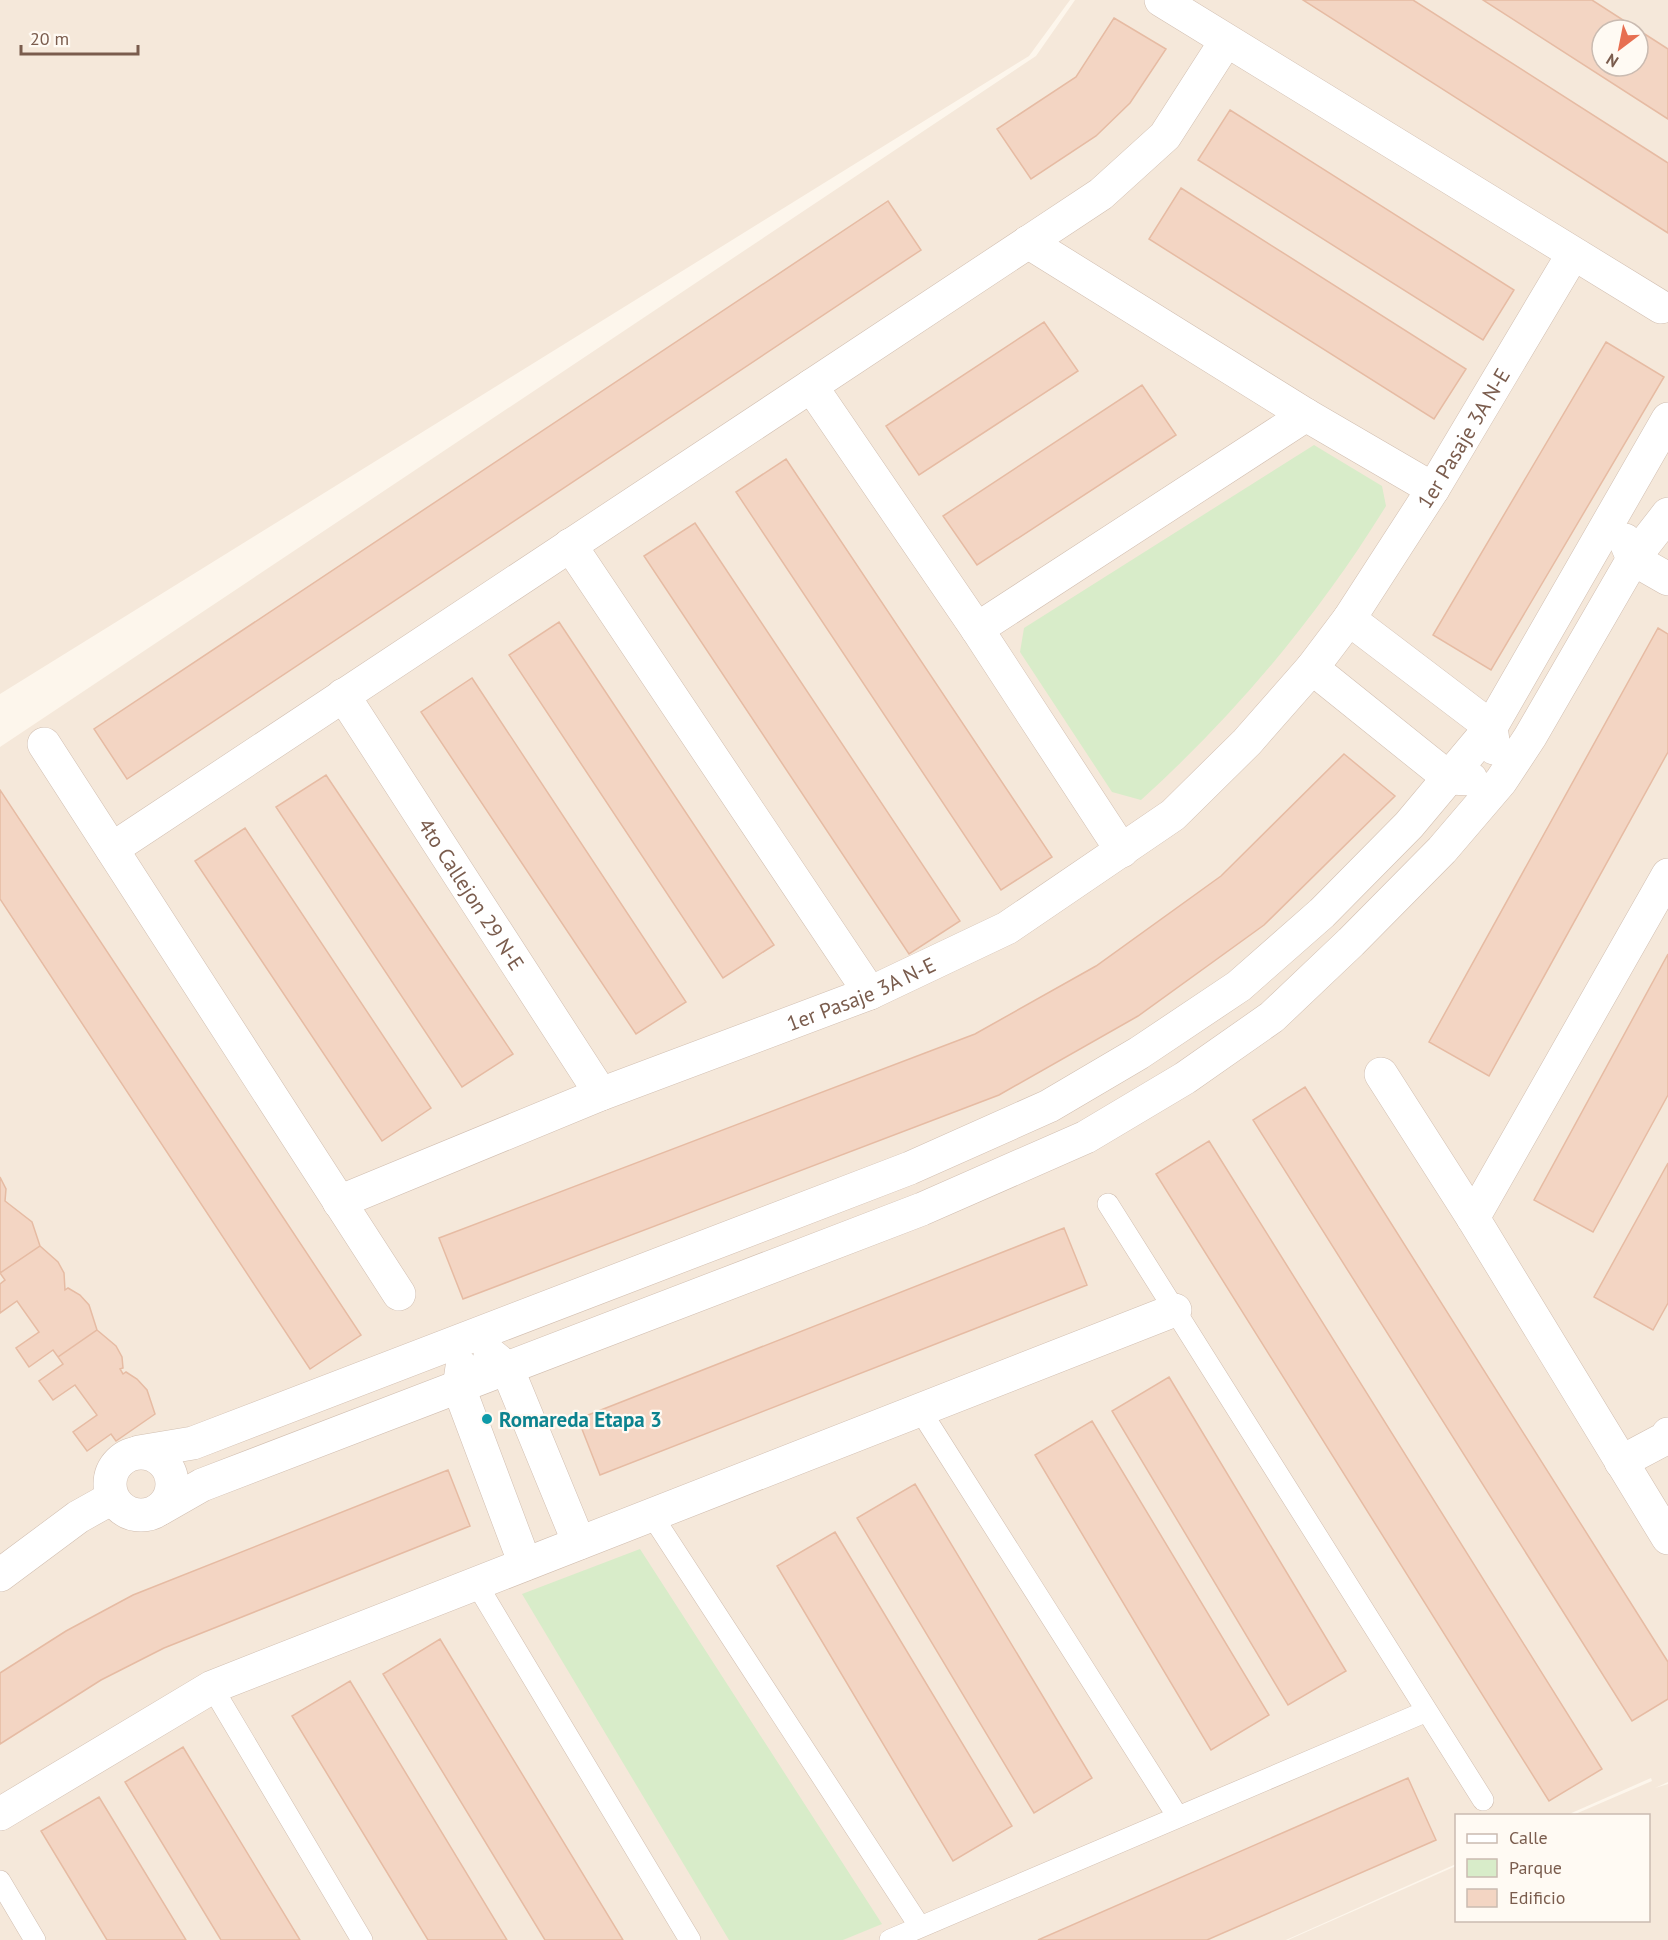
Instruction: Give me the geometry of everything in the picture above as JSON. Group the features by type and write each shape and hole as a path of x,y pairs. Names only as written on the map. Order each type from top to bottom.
{"street":[{"path":"1161,0 1661,307"},
{"path":"112,849 1101,194 1165,136 1226,41"},
{"path":"1028,242 1306,415 1433,489"},
{"name":"1er Pasaje 3A N-E","path":"339,1202 601,1094 870,993 1006,928 1173,815 1248,742 1312,669 1349,618 1433,489 1573,254"},
{"path":"811,386 977,629 1122,851"},
{"path":"977,629 1306,415"},
{"path":"1668,419 1491,727 1409,825 1322,913 1239,986 1139,1053 1049,1106 910,1168 467,1335 193,1443 139,1452 120,1461 114,1468 109,1488 112,1498 117,1505 134,1515 151,1514 202,1485 922,1209 1086,1137 1185,1078 1272,1017 1351,942 1442,850 1501,781 1536,727 1633,559 1668,513"},
{"path":"1614,515 1668,513"},
{"path":"1614,515 1633,559 1668,579"},
{"path":"570,545 870,993"},
{"path":"1349,618 1491,727 1501,781"},
{"path":"1312,669 1449,778 1501,781"},
{"name":"4to Callejon 29 N-E","path":"343,695 601,1094"},
{"path":"44,744 399,1294"},
{"path":"1473,1218 1668,875"},
{"path":"1381,1074 1473,1218 1668,1538"},
{"path":"0,1814 212,1687 1175,1310"},
{"path":"467,1335 507,1368 579,1543"},
{"path":"467,1335 459,1388 525,1564"},
{"path":"1621,1462 1666,1438 1668,1434"},
{"path":"139,1452 158,1458 170,1474 171,1493 160,1509"},
{"path":"0,1575 78,1517 112,1498"}],"lane":[{"path":"1108,1204 1483,1800"},
{"path":"920,1410 1178,1817"},
{"path":"651,1514 920,1927"},
{"path":"476,1583 690,1940"},
{"path":"212,1687 362,1940"},
{"path":"890,1940 1427,1711"},
{"path":"0,1881 35,1940"}],"shaded area":[{"path":"0,0 1070,0 1029,56 0,694"},
{"path":"1075,0 1668,0 1668,1782 1655,1788 1668,1784 1668,1940 1288,1940 1455,1866 1455,1922 1650,1922 1650,1814 1575,1814 1652,1781 1651,1778 1569,1814 1455,1814 1455,1864 1286,1940 0,1940 0,747 1036,56"}],"green space":[{"path":"1314,445 1382,486 1386,506 1333,586 1304,624 1243,698 1210,733 1141,800 1112,792 1020,652 1024,628"},
{"path":"640,1549 882,1924 843,1940 729,1940 522,1594"}],"building":[{"path":"1303,0 1413,0 1668,163 1668,233"},
{"path":"1483,0 1592,0 1620,18 1590,18 1590,69"},
{"path":"1114,18 1166,49 1130,103 1096,136 1031,179 997,129 1076,77"},
{"path":"1650,37 1668,49 1668,119 1604,78 1650,78"},
{"path":"1230,110 1514,290 1483,340 1198,160"},
{"path":"1181,188 1466,369 1434,419 1149,239"},
{"path":"888,201 921,250 127,779 94,729"},
{"path":"1044,322 1078,371 919,475 886,426"},
{"path":"1606,342 1664,377 1491,670 1433,635"},
{"path":"1142,385 1176,435 977,565 943,516"},
{"path":"786,459 1052,857 1001,890 736,492"},
{"path":"695,523 960,921 909,954 644,556"},
{"path":"559,622 774,945 723,978 509,655"},
{"path":"1658,628 1668,634 1668,752 1489,1076 1429,1042"},
{"path":"472,678 686,1002 636,1034 421,712"},
{"path":"1344,754 1395,796 1264,925 1138,1016 999,1095 463,1299 439,1238 975,1034 1096,966 1221,876"},
{"path":"326,775 513,1054 462,1087 276,807"},
{"path":"0,790 361,1335 310,1369 0,899"},
{"path":"245,828 431,1108 382,1141 195,861"},
{"path":"1668,954 1668,1095 1593,1232 1534,1200"},
{"path":"1305,1087 1668,1662 1668,1699 1632,1721 1253,1120"},
{"path":"1209,1141 1602,1769 1549,1801 1156,1174"},
{"path":"1668,1163 1668,1303 1653,1330 1594,1297"},
{"path":"0,1177 6,1189 5,1201 32,1222 40,1246 0,1273"},
{"path":"1064,1228 1087,1285 600,1475 578,1419"},
{"path":"40,1246 58,1262 64,1273 65,1290 68,1288 80,1295 89,1305 97,1330 58,1357 53,1350 29,1367 16,1348 39,1332 17,1301 0,1313 0,1284 5,1280 0,1273"},
{"path":"97,1330 116,1346 122,1357 123,1368 120,1369 123,1374 126,1372 137,1379 147,1390 155,1414 116,1441 111,1434 87,1451 73,1432 97,1415 75,1385 53,1400 39,1381 63,1364 58,1357"},
{"path":"1169,1377 1346,1671 1288,1705 1112,1411"},
{"path":"1092,1421 1269,1715 1211,1750 1035,1455"},
{"path":"448,1470 470,1526 164,1648 101,1680 0,1744 0,1673 66,1631 133,1595"},
{"path":"915,1484 1092,1778 1034,1813 857,1518"},
{"path":"835,1532 1012,1826 953,1861 777,1566"},
{"path":"440,1639 623,1940 545,1940 383,1674"},
{"path":"350,1681 507,1940 428,1940 292,1716"},
{"path":"183,1747 300,1940 221,1940 125,1782"},
{"path":"1408,1778 1436,1840 1207,1940 1038,1940"},
{"path":"99,1797 186,1940 107,1940 41,1831"}],"place":[{"name":"Romareda Etapa 3","path":"487,1419"}]}
